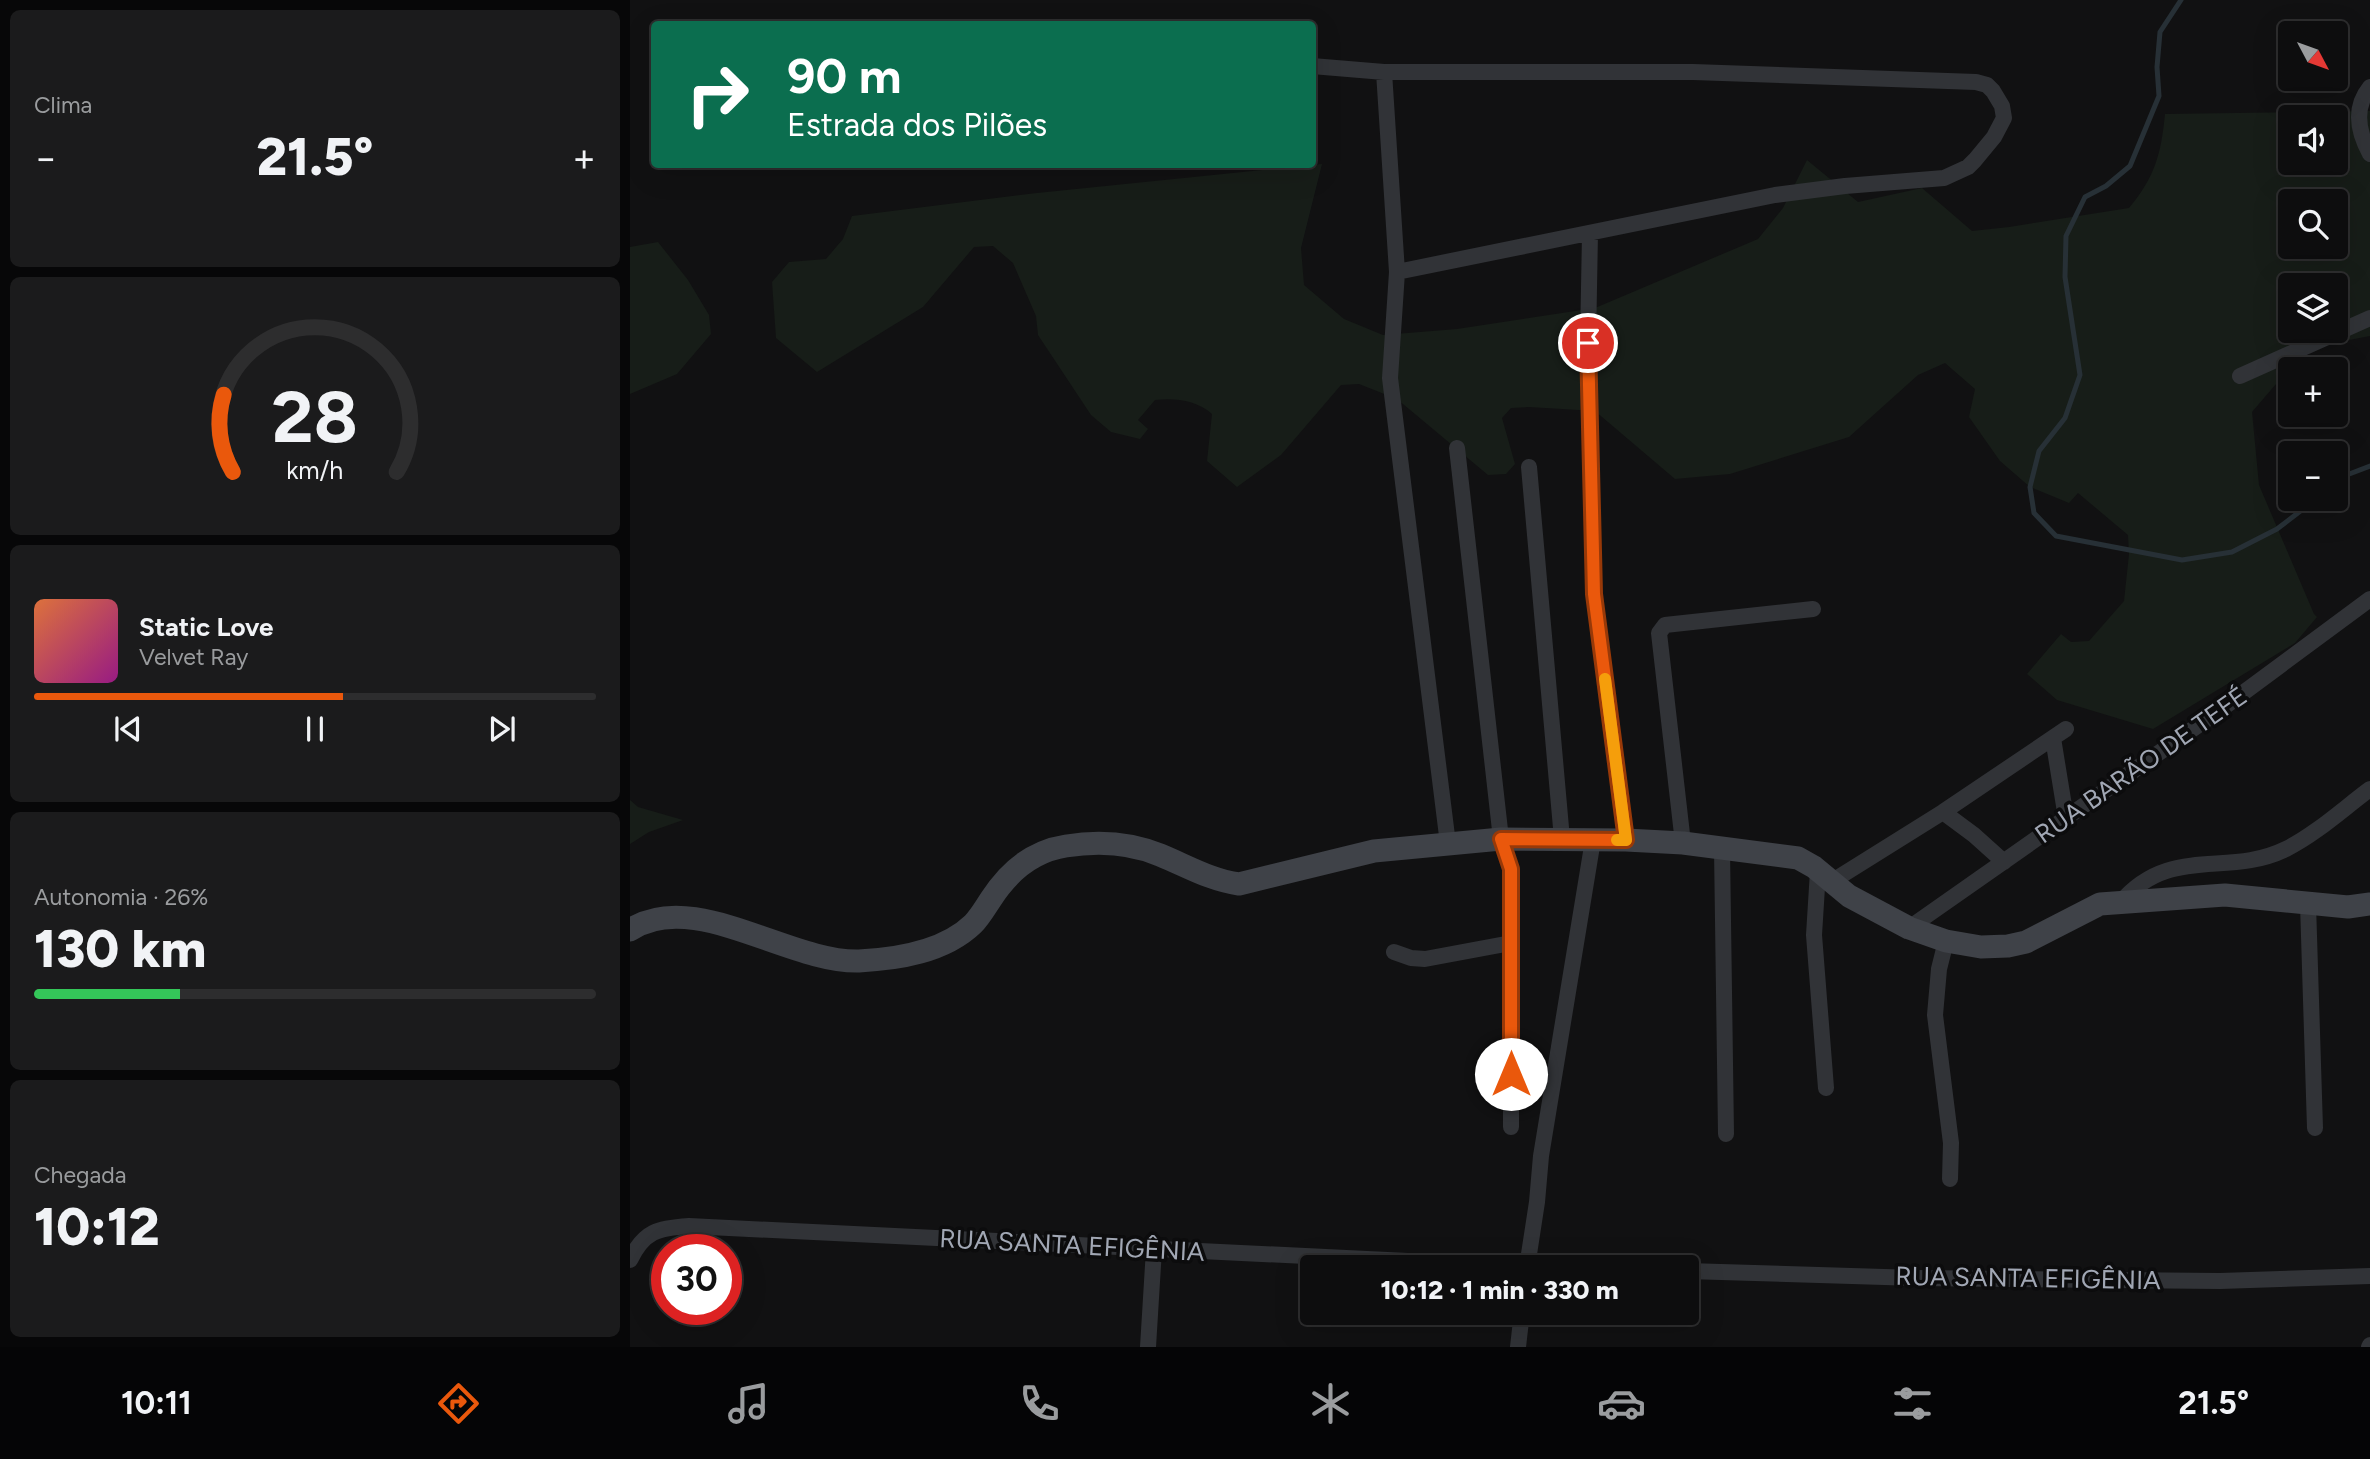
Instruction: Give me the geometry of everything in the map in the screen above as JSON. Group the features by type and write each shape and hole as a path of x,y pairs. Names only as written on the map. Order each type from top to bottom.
{"street":[{"path":"1316,66 1384,72 1693,72 1976,82 1993,90 2002,106 2004,118 1994,137 1968,167 1944,178 1774,195 1397,272"},
{"path":"1384,72 1397,272 1390,378 1448,844"},
{"path":"2370,87 2361,102 2358,122 2370,154"},
{"path":"1590,233 1588,343 1594,594 1626,840"},
{"path":"2240,376 2370,317"},
{"path":"1457,449 1501,839 1511,869 1511,1127"},
{"path":"1529,467 1562,839"},
{"name":"RUA BARÃO DE TEFÉ","path":"1909,928 2220,710 2370,599"},
{"path":"1683,843 1659,633 1665,625 1813,609"},
{"path":"1825,877 1943,812 2059,734 2066,818"},
{"path":"2120,903 2141,882 2172,869 2250,861 2285,850 2370,789"},
{"path":"1943,812 2004,862"},
{"path":"630,930 656,918 687,917 827,958 858,961 888,958 942,946 971,926 1004,880 1035,855 1066,846 1111,844 1136,847 1220,881 1239,884 1374,851 1501,839 1683,843 1788,855 1798,858 1868,908 1909,928 1946,941 1981,947 2026,942 2100,904 2225,895 2348,907 2370,904"},
{"path":"1530,1255 1541,1156 1593,840"},
{"path":"1722,849 1726,1134"},
{"path":"1825,877 1814,936 1825,1088"},
{"path":"2308,904 2315,1128"},
{"path":"1946,941 1939,969 1935,1015 1951,1143 1950,1180"},
{"path":"1394,952 1411,958 1425,959 1511,943"},
{"name":"RUA SANTA EFIGÊNIA","path":"630,1260 636,1248 654,1231 689,1226 1300,1256"},
{"path":"1148,1347 1154,1249"},
{"name":"RUA SANTA EFIGÊNIA","path":"1699,1270 1917,1278 2220,1281 2370,1276"},
{"path":"1518,1347 1521,1325"}],"shaded area":[{"path":"2348,111 2370,111 2370,336 2348,340 2348,273 2278,273 2278,343 2333,343 2307,348 2299,357 2278,357 2278,382 2252,412 2259,485 2317,617 2295,643 2153,729 2057,700 2027,674 2061,634 2071,642 2089,641 2124,601 2129,554 2128,535 2078,493 2069,503 2030,487 2000,461 1969,417 1975,389 1945,363 1918,375 1849,437 1730,474 1675,479 1595,411 1529,407 1511,408 1502,418 1515,464 1506,474 1488,475 1397,399 1359,384 1341,385 1281,455 1237,487 1207,461 1212,414 1199,406 1171,399 1155,400 1138,420 1148,429 1140,439 1111,432 1091,415 1038,335 1036,316 1013,263 993,246 974,247 923,307 817,372 776,338 772,282 789,262 826,259 843,239 852,216 1037,193 1283,168 1316,168 1316,165 1322,164 1301,248 1304,285 1344,319 1383,335 1457,329 1595,308 1758,239 1783,208 1807,160 1858,202 1922,188 1972,231 2129,208 2145,186 2155,164 2165,114 2278,112 2278,175 2348,175"},
{"path":"658,242 688,280 709,315 711,334 677,374 630,394 630,247"},
{"path":"630,800 638,807 683,820 649,832 630,844"}],"waterway":[{"path":"2181,0 2160,32 2157,67 2159,96 2130,166 2106,186 2085,197 2066,236 2065,277 2080,375 2065,418 2039,451 2030,487 2034,513 2056,536 2182,560 2232,552 2277,529 2300,511"},
{"path":"2348,474 2370,466"}],"slow traffic":[{"path":"1605,679 1626,840 1617,840"}],"route":[{"path":"1511,1074 1511,869 1501,839 1626,840 1594,594 1588,343"}]}
